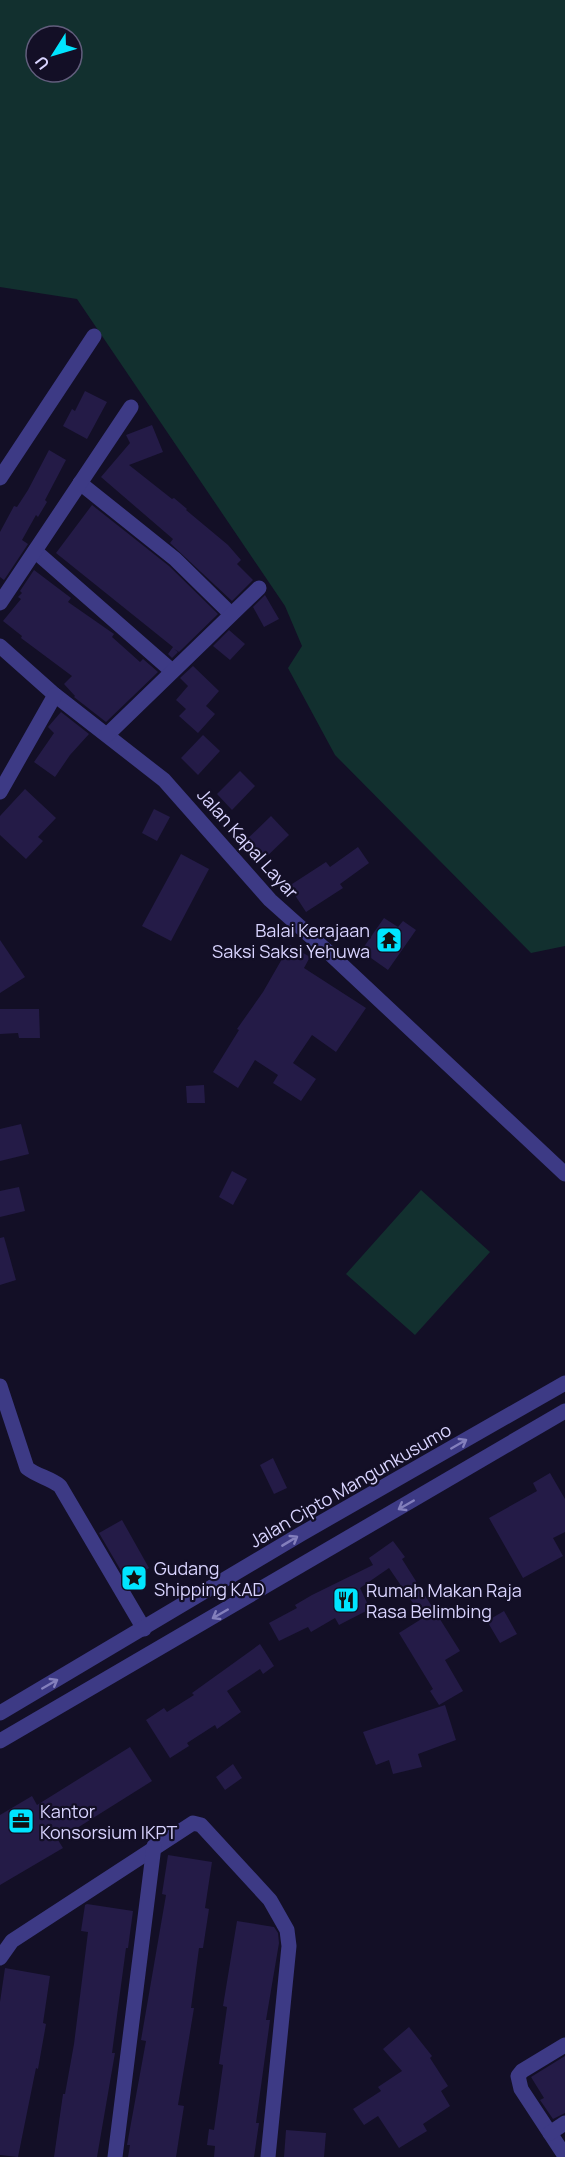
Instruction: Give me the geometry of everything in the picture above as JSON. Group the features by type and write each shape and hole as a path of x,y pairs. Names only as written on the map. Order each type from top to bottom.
{"street":[{"path":"0,478 94,336"},
{"path":"0,603 131,407"},
{"path":"80,483 175,559 231,614"},
{"path":"35,551 172,671"},
{"path":"107,735 259,588"},
{"name":"Jalan Kapal Layar","path":"0,646 55,695 164,780 270,900 565,1174"},
{"path":"0,792 55,695"},
{"name":"Jalan Cipto Mangunkusumo","path":"0,1713 301,1534 565,1383"},
{"path":"0,1386 5,1414 27,1468 60,1486 144,1629"},
{"path":"0,1741 565,1411"},
{"path":"2,1950 154,1846 192,1823 201,1825 270,1900 287,1930 289,1946 268,2157"},
{"path":"115,2157 154,1846"},
{"path":"565,2045 522,2071 518,2076 521,2089 565,2156"},
{"path":"550,2133 565,2123"}],"green space":[{"path":"0,0 565,0 565,946 531,953 335,755 288,668 302,646 285,606 77,299 0,287"},
{"path":"421,1190 490,1252 415,1335 346,1274"}],"building":[{"path":"85,391 107,402 87,439 63,426 72,409 75,411"},
{"path":"152,425 163,452 129,465 187,509 228,545 241,560 237,564 253,580 232,601 170,543 173,539 101,477 130,443 126,435"},
{"path":"49,450 66,460 45,500 47,502 38,517 36,515 22,540 28,544 4,580 0,577 0,532 14,506 17,507 28,490"},
{"path":"92,505 169,566 218,614 179,652 174,649 178,652 172,658 168,654 173,647 56,553"},
{"path":"34,570 71,598 68,602 114,634 112,637 140,662 143,659 158,672 106,722 74,697 64,684 72,676 21,638 22,636 3,621 21,599 18,597 22,593 20,591"},
{"path":"265,595 279,619 264,627 253,607"},
{"path":"229,630 245,644 230,660 213,646"},
{"path":"193,666 219,691 206,706 215,714 198,733 179,716 186,709 176,700 188,686 180,678"},
{"path":"61,712 89,734 70,755 55,777 34,762 54,733 48,727"},
{"path":"203,735 220,751 198,775 181,758"},
{"path":"240,771 255,786 232,810 217,794"},
{"path":"25,789 56,818 38,837 43,841 26,859 0,835 0,816"},
{"path":"154,809 170,817 157,841 142,833"},
{"path":"271,816 289,835 261,862 243,843"},
{"path":"358,847 369,863 340,884 343,888 306,912 289,886 326,862 330,867"},
{"path":"181,854 209,869 171,941 142,926"},
{"name":"Balai Kerajaan Saksi Saksi Yehuwa","path":"384,918 398,927 403,921 416,930 388,970 361,951"},
{"path":"0,940 25,977 0,993"},
{"path":"290,945 310,957 304,968 366,1008 336,1052 312,1035 293,1063 316,1079 301,1101 273,1083 278,1075 255,1060 238,1088 213,1072"},
{"path":"0,1009 39,1009 40,1038 19,1038 18,1033 0,1034"},
{"path":"204,1085 205,1103 187,1103 186,1086"},
{"path":"21,1124 29,1154 0,1161 0,1129"},
{"path":"232,1171 247,1179 233,1205 219,1197"},
{"path":"19,1187 25,1211 0,1217 0,1191"},
{"path":"4,1237 16,1280 0,1285 0,1238"},
{"path":"273,1458 287,1488 274,1494 260,1465"},
{"path":"550,1473 565,1499 565,1532 553,1538 563,1556 523,1578 489,1518 537,1491 533,1483"},
{"path":"122,1520 149,1568 127,1581 99,1533"},
{"path":"393,1541 405,1557 402,1559 460,1651 445,1660 463,1691 439,1705 430,1691 433,1689 399,1633 423,1618 389,1568 360,1588 370,1609 339,1625 335,1618 311,1632 308,1627 279,1641 269,1623 297,1608 295,1605 312,1595 373,1565 369,1558"},
{"path":"504,1611 517,1634 500,1643 487,1621"},
{"path":"260,1644 274,1666 263,1674 260,1669 227,1691 241,1712 217,1729 215,1725 187,1743 189,1746 170,1758 146,1720 164,1708 167,1712 194,1695 192,1693"},
{"path":"445,1705 456,1740 418,1754 422,1767 393,1774 389,1760 376,1765 363,1732"},
{"path":"130,1747 152,1781 58,1840 63,1848 0,1885 0,1815 32,1796 37,1805"},
{"path":"233,1764 242,1778 225,1790 216,1777"},
{"path":"168,1855 212,1862 205,1908 209,1909 203,1948 199,1948 191,2008 194,2008 178,2105 184,2106 176,2157 128,2157 130,2145 127,2145 146,2041 141,2040 166,1895 162,1894"},
{"path":"87,1904 133,1911 112,2053 115,2053 97,2157 54,2157 63,2094 65,2094 74,2044 88,1932 81,1931"},
{"path":"237,1921 274,1927 278,1933 279,1943 266,2020 270,2020 256,2123 259,2123 254,2157 214,2157 215,2146 207,2145 209,2129 214,2130 223,2065 219,2064 227,2007 223,2006"},
{"path":"5,1968 50,1976 43,2023 46,2024 18,2157 0,2155 0,2002"},
{"path":"409,2027 432,2056 430,2058 448,2086 441,2091 450,2106 423,2124 427,2131 399,2148 378,2116 364,2125 353,2109 381,2091 378,2087 402,2071 383,2049"},
{"path":"565,2056 565,2113 553,2119 540,2100 544,2098 531,2077"},
{"path":"286,2130 326,2133 324,2157 284,2157"}],"place":[{"name":"Balai Kerajaan Saksi Saksi Yehuwa","path":"389,940"},
{"name":"Gudang Shipping KAD","path":"134,1578"},
{"name":"Rumah Makan Raja Rasa Belimbing","path":"346,1600"},
{"name":"Kantor Konsorsium IKPT","path":"21,1821"}]}
